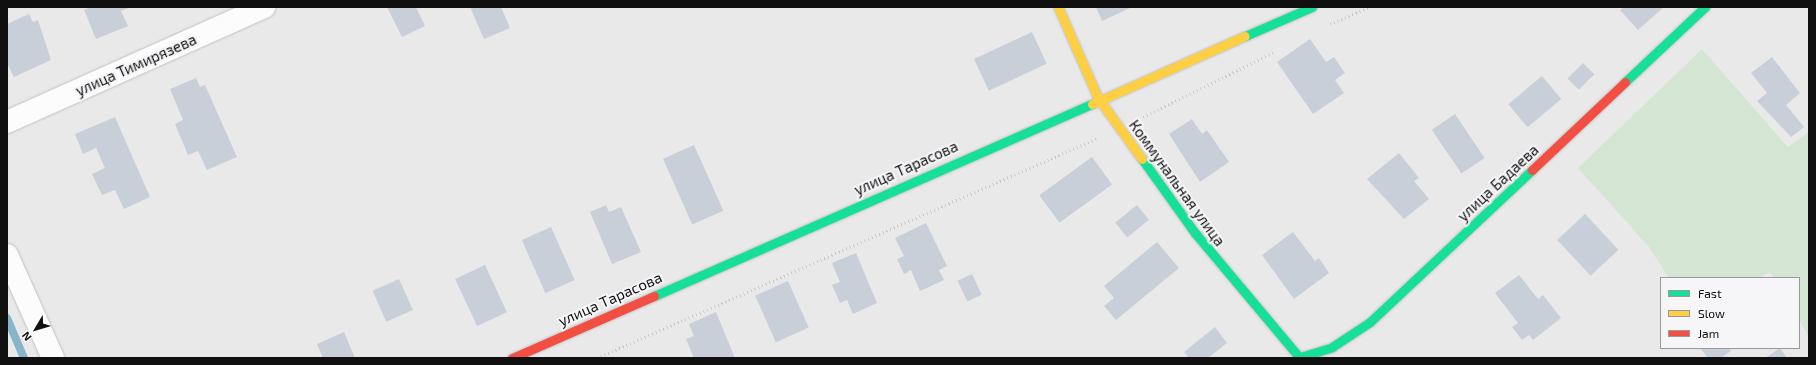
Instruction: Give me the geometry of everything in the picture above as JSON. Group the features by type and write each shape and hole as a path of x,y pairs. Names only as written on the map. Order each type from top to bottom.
{"street":[{"name":"улица Тимирязева","path":"7,122 264,7"},
{"name":"Коммунальная улица","path":"1058,7 1098,98 1195,234 1299,358"},
{"name":"улица Тарасова","path":"512,358 1098,98 1312,7"},
{"name":"улица Бадаева","path":"1299,358 1332,348 1370,322 1705,7"},
{"path":"7,256 53,358"}],"path":[{"path":"1328,25 1370,7"},
{"path":"597,358 1120,129 1282,48"}],"green space":[{"path":"1702,49 1788,147 1809,132 1809,337 1800,322 1800,277 1773,277 1770,272 1761,277 1668,277 1649,247 1578,168"}],"building":[{"path":"90,7 131,7 121,11 128,26 96,39 84,10"},
{"path":"387,7 416,7 425,26 402,37"},
{"path":"470,7 501,7 510,28 484,39"},
{"path":"1096,7 1132,7 1102,21"},
{"path":"1624,7 1664,7 1638,30 1620,10"},
{"path":"29,14 33,22 38,20 51,60 14,77 7,63 7,24"},
{"path":"1032,32 1047,64 989,91 974,59"},
{"path":"1310,39 1326,62 1334,57 1345,73 1335,80 1344,93 1313,114 1277,62"},
{"path":"1772,57 1800,93 1786,105 1804,127 1791,137 1757,101 1767,93 1751,73"},
{"path":"1583,63 1594,74 1579,90 1567,79"},
{"path":"1542,76 1561,99 1528,127 1508,104"},
{"path":"196,78 200,87 205,85 237,157 207,170 198,151 188,155 175,124 183,120 170,89"},
{"path":"1455,114 1485,158 1461,174 1432,130"},
{"path":"115,117 150,197 124,209 115,190 102,195 92,174 105,168 96,148 83,154 75,134"},
{"path":"1192,119 1202,134 1207,130 1229,162 1200,182 1169,134"},
{"path":"694,145 723,211 692,225 663,159"},
{"path":"1399,153 1419,178 1414,181 1429,199 1404,219 1367,179"},
{"path":"1092,157 1112,185 1059,223 1039,195"},
{"path":"606,205 609,212 621,207 641,252 612,264 590,212"},
{"path":"1137,205 1149,220 1127,237 1115,223"},
{"path":"1585,214 1618,250 1591,276 1557,240"},
{"path":"926,223 947,266 939,270 944,280 920,291 911,270 904,274 897,259 904,256 895,238"},
{"path":"551,227 575,280 545,293 522,240"},
{"path":"1293,232 1315,261 1319,258 1329,273 1294,299 1262,255"},
{"path":"1157,242 1179,268 1116,320 1104,306 1114,298 1104,286"},
{"path":"856,253 877,303 853,314 847,300 840,303 832,285 840,282 832,263"},
{"path":"485,265 507,312 477,326 455,279"},
{"path":"972,274 982,295 967,302 957,281"},
{"path":"1519,275 1538,299 1543,295 1561,318 1533,340 1529,335 1522,340 1512,327 1518,323 1495,293"},
{"path":"399,279 413,310 386,322 373,291"},
{"path":"788,281 809,328 776,342 755,296"},
{"path":"716,312 735,358 694,358 686,339 694,336 689,324"},
{"path":"1215,327 1227,343 1208,358 1189,358 1184,352"},
{"path":"344,332 355,358 323,358 317,344"},
{"path":"1701,349 1730,349 1731,351 1721,358 1708,358"},
{"path":"1781,349 1787,358 1765,358"}],"waterway":[{"path":"7,318 24,358"}],"traffic: fast":[{"path":"1245,36 1312,7"},
{"path":"1625,82 1705,7"},
{"path":"654,296 1092,104"},
{"path":"1142,159 1195,233 1300,358"},
{"path":"1297,358 1332,347 1370,322 1532,170"}],"traffic: slow":[{"path":"1058,7 1098,98 1142,159"},
{"path":"1092,104 1245,36"}],"traffic: jam":[{"path":"1532,170 1625,82"},
{"path":"512,358 654,296"}]}
